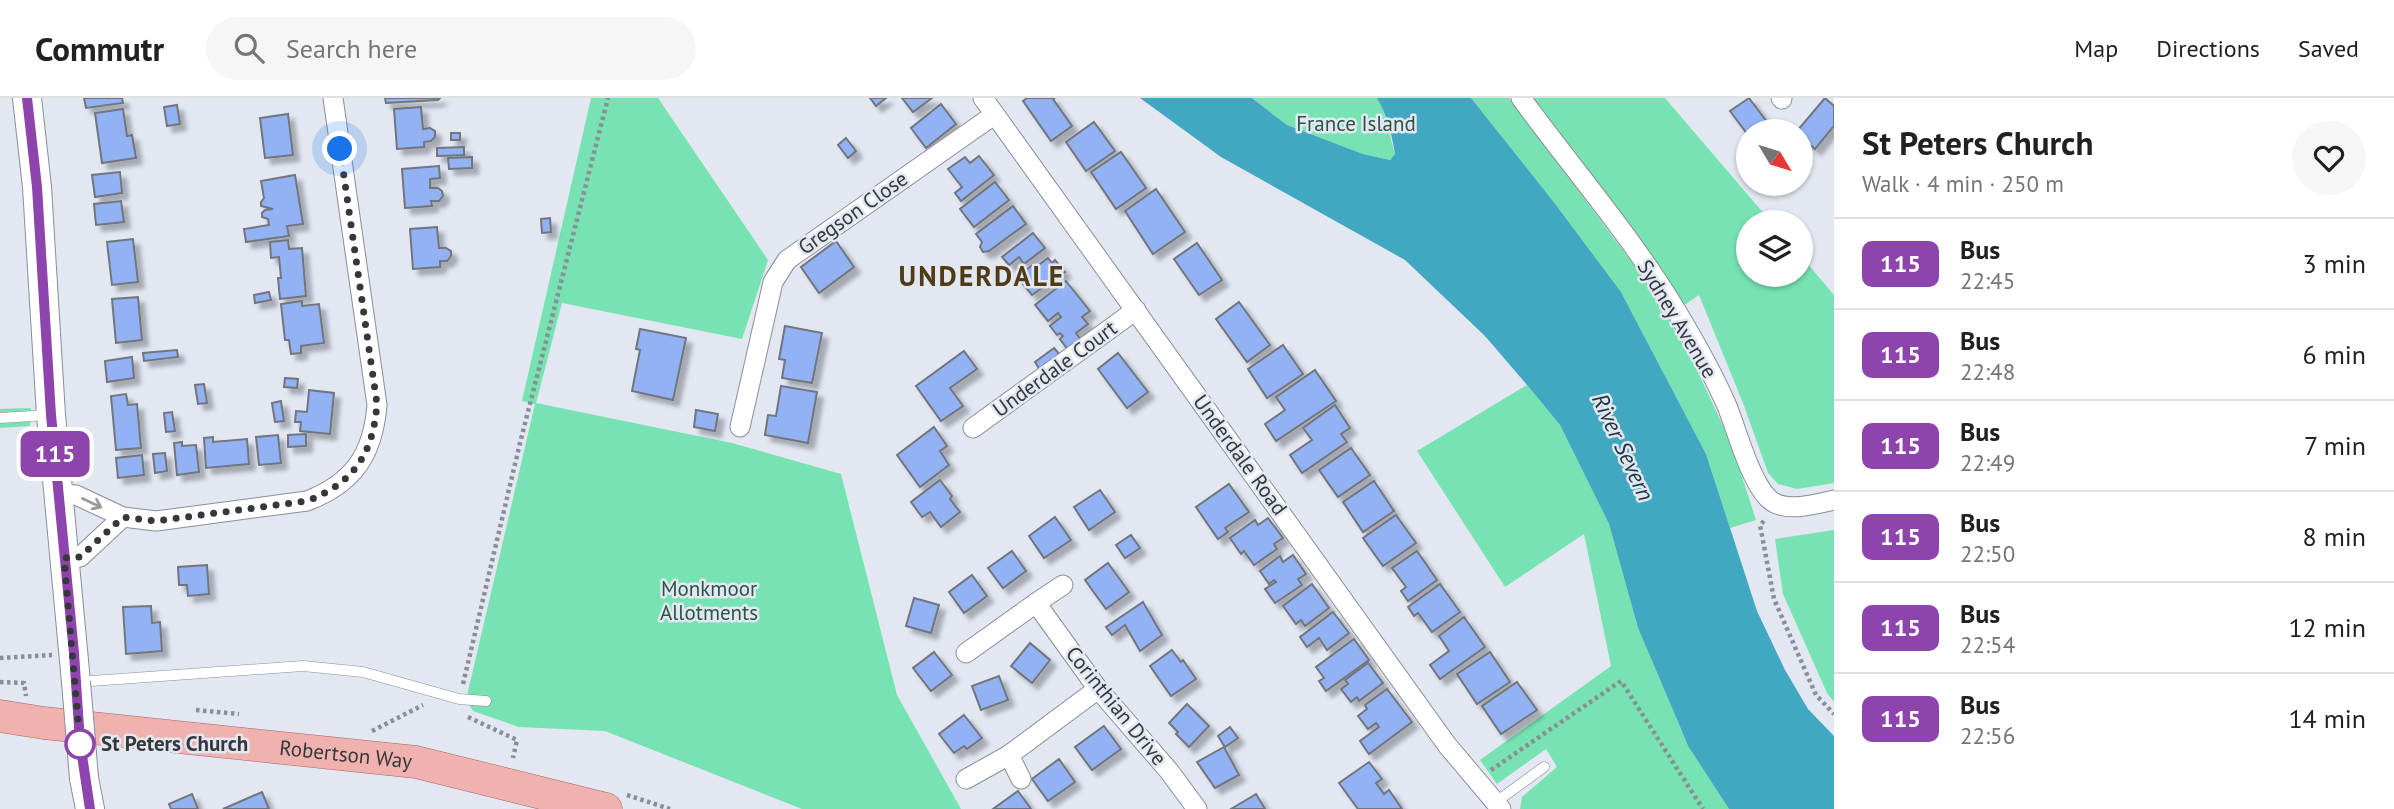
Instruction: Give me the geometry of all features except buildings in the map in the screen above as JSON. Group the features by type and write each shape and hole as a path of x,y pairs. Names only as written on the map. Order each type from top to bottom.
{"main road":[{"name":"Robertson Way","path":"0,716 58,725 416,762 606,809"}],"street":[{"path":"27,98 37,187 51,415 84,778 90,809"},
{"path":"59,494 76,495 123,517 156,521 307,501 326,494 360,464 370,446 377,404 333,98"},
{"name":"Underdale Road","path":"983,98 1447,745 1498,806"},
{"name":"Sydney Avenue","path":"1521,98 1648,267 1678,313 1726,405 1757,483 1768,499 1781,505"},
{"name":"Gregson Close","path":"740,428 773,282 787,260 995,115"},
{"name":"Underdale Court","path":"974,428 1136,310"},
{"path":"1781,505 1806,506 1834,500"},
{"path":"64,558 80,557 123,517"},
{"path":"966,653 1063,585"},
{"name":"Corinthian Drive","path":"1036,603 1098,689 1169,771 1196,809"},
{"path":"966,779 1009,755 1098,689"},
{"path":"1009,755 1021,779"}],"lane":[{"path":"0,418 51,415"},
{"path":"76,682 303,666 363,672 459,699 486,701"},
{"path":"1498,806 1544,767"}],"path":[{"path":"513,758 517,740 464,715 459,699 520,443 608,98"},
{"path":"1781,505 1760,524 1774,598 1816,695 1834,714"},
{"path":"0,658 40,656"},
{"path":"1476,780 1621,681 1703,809"},
{"path":"0,682 24,683"},
{"path":"367,734 443,695"}],"green space":[{"name":"Monkmoor Allotments","path":"591,98 658,98 768,260 742,339 562,303 536,403 732,443 841,474 897,695 961,809 802,809 605,731 519,727 473,711 466,700 535,404 522,401"},
{"name":"France Island","path":"1252,98 1377,98 1382,106 1395,154 1390,160 1363,154 1287,125"},
{"path":"1471,98 1509,98 1651,288 1697,370 1731,443 1756,520 1730,528 1706,454 1621,292"},
{"path":"1531,98 1665,98 1736,181 1736,196 1749,196 1761,210 1736,210 1736,287 1813,287 1813,270 1834,295 1834,483 1797,489 1778,484 1768,473 1699,295 1683,306"},
{"path":"1527,385 1560,425 1609,524 1638,628 1688,746 1729,809 1520,809 1522,797 1557,767 1546,749 1497,784 1480,760 1611,666 1584,534 1505,587 1417,451"},
{"path":"31,408 30,426 0,428 0,409"},
{"path":"1834,530 1834,702 1827,693 1783,594 1775,539"}],"water":[{"name":"River Severn","path":"1140,98 1252,98 1287,125 1363,154 1390,160 1395,154 1386,118 1377,98 1471,98 1621,292 1706,454 1757,611 1785,670 1808,709 1834,736 1834,809 1729,809 1688,746 1638,628 1609,524 1560,425 1485,336 1405,260 1221,157"}],"bus line":[{"name":"115","path":"27,98 37,187 51,415 80,742 90,809"}],"place":[{"name":"St Peters Church","path":"80,744"}],"district":[{"name":"UNDERDALE","path":"982,276"}],"route":[{"path":"80,744 64,558 80,557 123,517 156,521 307,501 326,494 346,479 360,464 370,446 377,404 340,149"}]}
